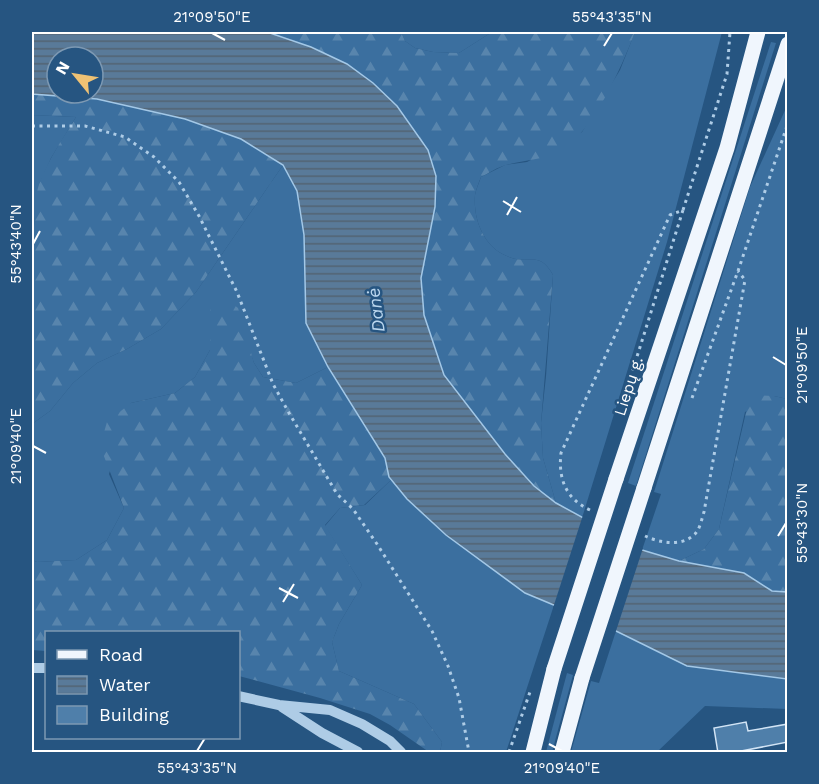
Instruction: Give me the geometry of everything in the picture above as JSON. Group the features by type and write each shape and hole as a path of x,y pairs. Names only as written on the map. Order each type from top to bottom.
{"main road":[{"name":"Liepų g.","path":"533,753 554,669 727,148 758,32"},
{"path":"562,753 582,678 788,44"}],"street":[{"path":"240,696 279,705 330,710 362,724 390,741 401,753"},
{"path":"279,705 358,753"}],"path":[{"path":"682,210 727,74 730,32"},
{"path":"690,404 788,123"},
{"path":"32,126 85,126 125,137 154,157 178,182 199,216 237,292 273,384 289,413 337,494 353,509 432,631 459,698 470,753"},
{"path":"509,753 532,686"}],"green space":[{"path":"268,32 401,32 405,41 415,48 433,52 459,53 492,32 635,32 605,98 584,130 572,142 554,154 503,166 481,177 475,195 478,223 493,247 509,257 538,260 548,267 553,275 541,423 543,458 556,503 534,486 505,454 444,375 424,315 421,278 435,207 397,106 373,83 347,64 311,47"},
{"path":"401,32 492,32 459,53 433,52 415,48 405,41"},
{"path":"635,32 722,32 667,242 582,518 556,503 543,458 541,423 553,275 548,267 538,260 509,257 493,247 478,223 475,195 481,177 505,165 527,162 582,132 620,70"},
{"path":"771,42 776,43 636,486 628,483"},
{"path":"32,94 45,95 45,105 105,105 105,101 186,119 241,139 283,165 196,292 161,329 97,363 73,383 50,411 32,424 32,240 36,199 39,184 47,166 76,117 32,115"},
{"path":"787,106 787,399 774,396 745,412 719,529 704,549 679,561 642,550 661,494 654,492 750,187"},
{"path":"32,115 76,117 51,158 39,185 32,240"},
{"path":"283,165 297,191 304,235 306,323 328,367 296,383 263,377 254,363 248,346 211,331 210,350 195,377 175,393 131,403 109,474 124,508 107,540 76,560 37,562 32,560 32,424 50,411 73,383 97,363 161,329 196,292"},
{"path":"225,298 238,308 254,363 263,377 296,383 328,367 385,458 391,480 364,505 340,508 325,525 362,585 339,624 332,642 339,671 414,704 442,742 440,752 429,752 370,714 240,676 240,631 45,631 45,651 32,650 32,560 37,562 76,560 107,540 124,508 100,446 107,422 131,403 175,393 195,377 210,350 210,309 215,301"},
{"path":"750,395 787,399 787,592 772,591 744,573 679,561 704,549 719,529"},
{"path":"391,480 407,499 446,535 525,593 554,605 506,752 440,752 442,742 414,704 339,671 332,642 339,624 362,585 325,526 340,508 365,505"},
{"path":"616,631 687,666 787,679 787,709 705,706 657,752 571,752 591,681 599,683"},
{"path":"567,673 573,675 552,752 546,752"}],"water":[{"name":"Danė","path":"32,32 267,32 311,47 347,64 373,83 397,106 428,150 436,176 435,207 421,278 424,315 444,375 505,454 534,486 556,503 642,550 679,561 744,573 772,591 787,592 787,679 687,666 616,631 525,593 446,535 407,499 389,477 385,458 328,367 306,323 304,235 297,191 283,165 241,139 185,119 105,101 105,45 45,45 45,95 32,94"}],"pier":[{"path":"583,515 643,548 615,634 553,608"}],"building":[{"path":"746,722 748,731 788,724 788,742 731,753 718,753 714,728"}]}
